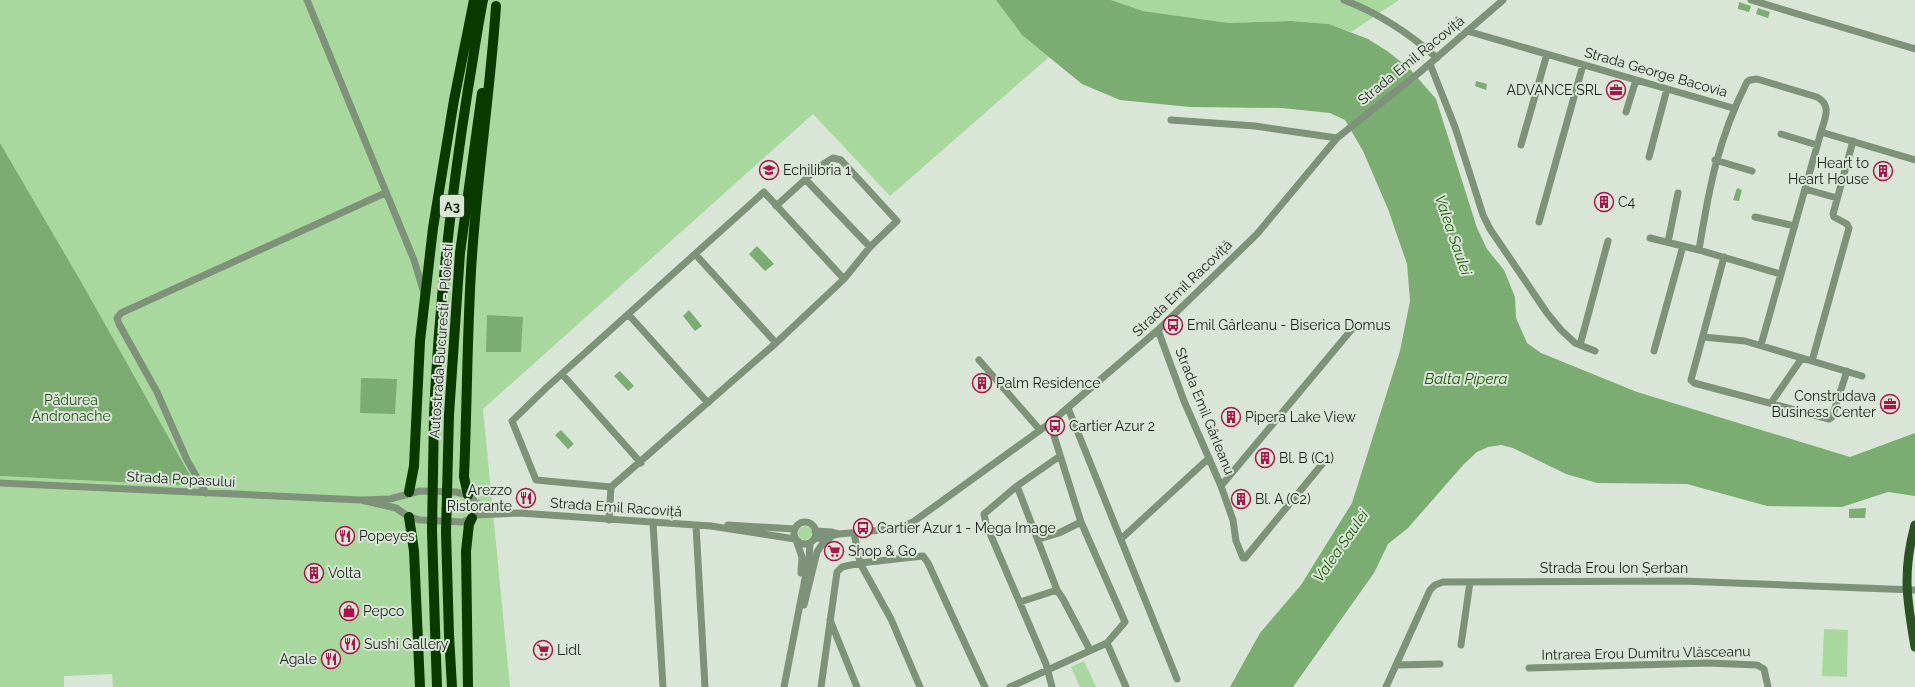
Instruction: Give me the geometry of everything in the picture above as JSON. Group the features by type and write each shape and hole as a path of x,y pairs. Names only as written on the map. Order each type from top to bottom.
{"highway":[{"path":"407,493 414,466 424,294 446,145 474,0"},
{"name":"Autostrada Bucuresti - Ploiesti","path":"437,687 432,531 434,414 439,331 450,220 464,118 483,0"},
{"path":"468,495 464,477 471,272 476,205 492,63 497,3"},
{"name":"Autostrada Bucuresti - Ploiesti","path":"452,687 446,532 448,415 460,253 478,114 497,3"},
{"path":"406,515 414,551 420,687"},
{"path":"468,687 466,551 469,524 473,517"}],"main road":[{"path":"1915,526 1907,560 1911,590 1915,647"}],"street":[{"path":"307,0 414,260 424,294"},
{"path":"1344,0 1365,9 1397,28 1422,45 1437,58"},
{"name":"Strada Emil Racoviță","path":"475,503 495,509 519,513 711,526 796,540 803,544 836,535 892,529 913,522 1050,423 1158,330 1257,234 1347,128 1430,64 1503,0"},
{"path":"1751,0 1915,49"},
{"name":"Strada George Bacovia","path":"1467,31 1734,108 1747,82 1757,79 1817,97 1824,101 1827,109 1821,132"},
{"path":"1521,145 1547,54"},
{"path":"1430,64 1455,127 1483,215 1490,229 1547,313 1561,330 1575,343 1595,351"},
{"path":"1539,222 1583,65"},
{"path":"1626,112 1636,80"},
{"path":"1650,157 1667,89"},
{"path":"1698,250 1716,160 1734,108"},
{"path":"1171,120 1255,126 1337,138"},
{"path":"1761,345 1821,132 1915,160"},
{"path":"1781,134 1817,145"},
{"path":"1812,361 1849,228 1847,224 1834,218 1833,214 1854,141"},
{"name":"Strada Emil Racoviță","path":"776,206 806,180 819,166 833,158 840,160 897,221 870,246 844,279 776,343 611,490 536,480 512,422 562,374 764,192 776,206 844,279"},
{"path":"1716,160 1752,171"},
{"path":"806,180 870,246"},
{"path":"1805,189 1837,198"},
{"path":"206,493 187,460 157,392 117,318 121,313 386,193"},
{"path":"1668,242 1678,193"},
{"path":"1755,217 1795,226"},
{"path":"1650,238 1724,257 1780,274"},
{"path":"1580,345 1608,241"},
{"path":"1654,351 1683,246"},
{"path":"695,254 776,343"},
{"path":"1724,257 1691,380 1830,418 1832,417 1847,372"},
{"path":"628,314 708,403"},
{"path":"1221,486 1352,329"},
{"name":"Strada Emil Gârleanu","path":"1158,330 1184,401 1221,486 1233,520 1236,541 1244,559 1328,457"},
{"path":"1703,336 1745,341 1761,345 1862,376"},
{"path":"1771,403 1802,358"},
{"path":"979,360 1040,430"},
{"path":"562,374 641,462"},
{"path":"1068,408 1177,679"},
{"path":"1010,687 1107,643 1125,622 1081,522 1050,423"},
{"path":"1052,687 1046,670 1046,664 986,524 984,514 1018,486 1060,456"},
{"path":"1121,539 1209,458"},
{"name":"Strada Popasului","path":"0,483 361,500 390,499 407,493 440,491 468,495"},
{"path":"1018,486 1057,590 1090,650"},
{"path":"609,520 611,490"},
{"path":"406,515 402,501 407,493"},
{"path":"468,495 475,503 476,507 473,517"},
{"name":"Strada Popasului","path":"361,500 396,508 406,515 420,520 458,522 473,517"},
{"name":"Strada Emil Racoviță","path":"473,517 519,513"},
{"path":"1038,538 1059,532 1081,522"},
{"path":"653,523 663,687"},
{"name":"Strada Emil Racoviță","path":"711,526 726,525 795,529 799,524 806,523 812,526 815,531 832,532 836,535"},
{"path":"696,525 705,687"},
{"path":"795,529 796,540 802,552 802,562 794,612 796,623"},
{"path":"784,687 815,531"},
{"path":"854,533 860,563 888,613 920,687"},
{"path":"796,623 800,619 817,552 823,543 836,535"},
{"path":"821,687 837,572 842,567 860,563 923,556 928,563 985,687"},
{"name":"Strada Erou Ion Șerban","path":"1386,687 1430,590 1435,585 1443,582 1682,580 1911,590"},
{"path":"1461,645 1470,582"},
{"path":"1020,602 1057,590"},
{"path":"830,619 857,687"},
{"path":"1107,643 1126,687"},
{"name":"Intrarea Erou Dumitru Vlăsceanu","path":"1529,668 1708,663 1757,665 1762,667 1766,672 1768,687"},
{"path":"1397,665 1440,664"}],"shaded area":[{"path":"0,0 996,0 1022,35 1049,57 890,196 813,114 483,409 510,687 113,687 112,674 64,676 64,687 0,687 0,476 196,486 83,285 0,143"},
{"path":"1111,0 1399,0 1351,32 1329,24 1291,21 1229,23 1143,11"},
{"path":"805,526 810,528 812,533 810,538 805,540 800,538 798,533 800,528"},
{"path":"1824,629 1848,630 1847,677 1822,676"},
{"path":"1084,661 1096,687 1080,687 1071,667"}],"green space":[{"name":"Pădurea Andronache","path":"0,143 83,285 196,486 0,476"}],"water":[{"name":"Balta Pipera","path":"996,0 1111,0 1143,11 1229,23 1291,21 1329,24 1368,39 1387,51 1410,69 1436,99 1477,228 1487,249 1504,270 1515,297 1516,318 1527,343 1541,353 1637,392 1850,457 1915,433 1915,496 1888,492 1842,507 1767,506 1687,484 1597,483 1566,474 1513,448 1501,445 1488,447 1477,452 1464,464 1408,528 1388,544 1374,573 1293,687 1230,687 1260,633 1301,585 1352,503 1400,351 1410,301 1407,264 1388,209 1363,151 1345,120 1330,113 1282,108 1190,107 1120,100 1082,84 1022,35"},
{"path":"1739,2 1751,6 1749,12 1738,9"},
{"path":"1758,8 1770,12 1768,18 1756,14"},
{"path":"1476,81 1487,84 1486,90 1475,86"},
{"path":"1737,188 1742,190 1739,201 1733,200"},
{"path":"757,246 774,264 765,271 749,254"},
{"path":"689,310 702,326 695,331 683,316"},
{"path":"487,315 523,317 521,352 486,352"},
{"path":"620,371 634,386 628,391 614,376"},
{"path":"361,378 397,379 395,414 360,413"},
{"path":"561,430 574,444 568,449 555,435"},
{"path":"1866,508 1865,518 1849,518 1849,509"}],"place":[{"name":"ADVANCE SRL","path":"1616,90"},
{"name":"Echilibria 1","path":"769,170"},
{"name":"Heart to Heart House","path":"1883,171"},
{"name":"C4","path":"1604,202"},
{"name":"Emil Gârleanu - Biserica Domus","path":"1173,325"},
{"name":"Palm Residence","path":"982,383"},
{"name":"Construdava Business Center","path":"1890,404"},
{"name":"Pipera Lake View","path":"1231,417"},
{"name":"Cartier Azur 2","path":"1055,426"},
{"name":"Bl. B (C1)","path":"1265,458"},
{"name":"Arezzo Ristorante","path":"526,498"},
{"name":"Bl. A (C2)","path":"1241,499"},
{"name":"Cartier Azur 1 - Mega Image","path":"863,528"},
{"name":"Popeyes","path":"345,536"},
{"name":"Shop & Go","path":"834,551"},
{"name":"Volta","path":"314,573"},
{"name":"Pepco","path":"349,611"},
{"name":"Sushi Gallery","path":"350,644"},
{"name":"Lidl","path":"543,650"},
{"name":"Agale","path":"331,659"}],"water label":[{"name":"Valea Saulei","path":"1453,235"},
{"name":"Valea Saulei","path":"1341,546"}]}
